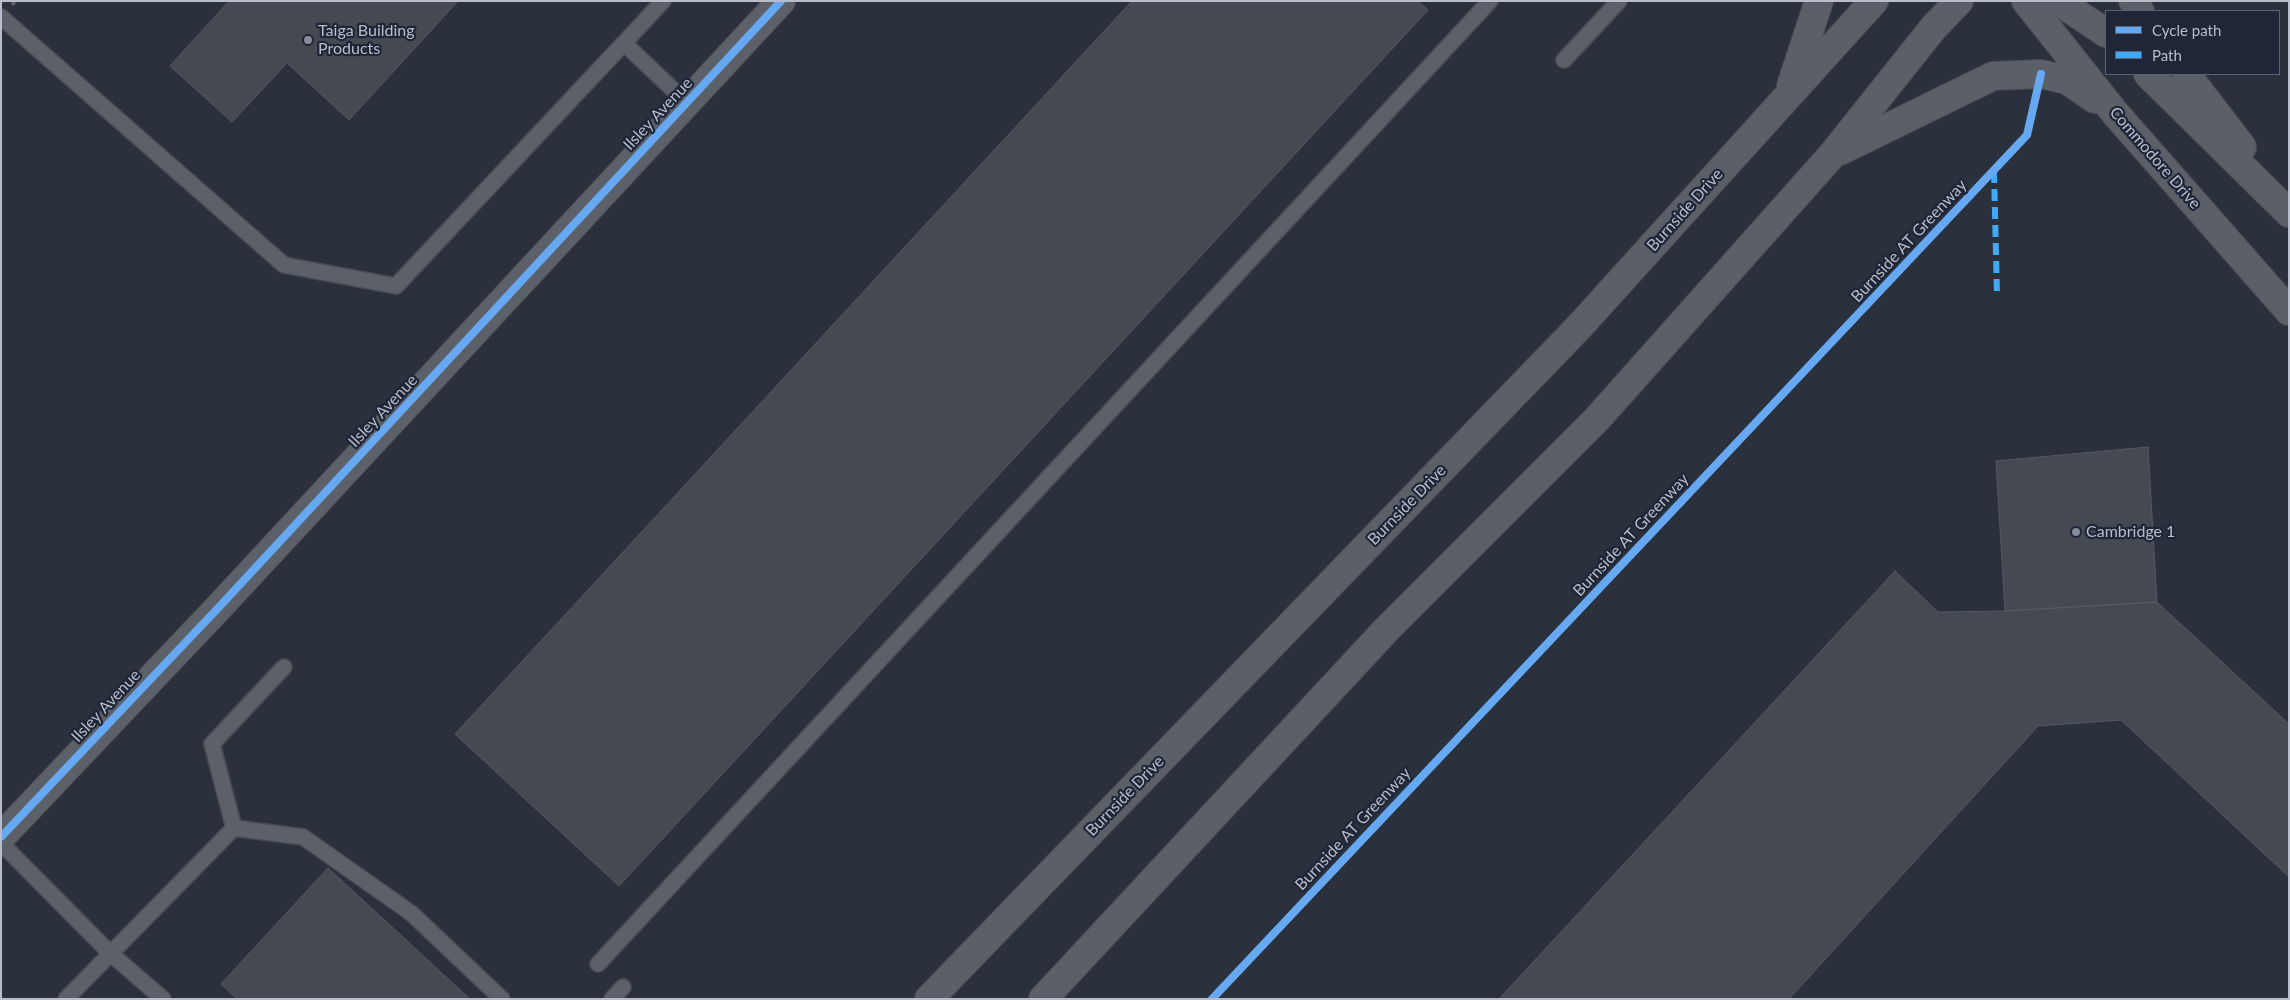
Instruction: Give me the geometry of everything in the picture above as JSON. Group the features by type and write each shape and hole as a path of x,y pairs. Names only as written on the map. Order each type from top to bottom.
{"main road":[{"path":"1788,96 1819,1"},
{"name":"Burnside Drive","path":"929,999 1571,335 1874,1"},
{"path":"1043,999 1387,629 1597,419 1832,155 1934,27 1959,1"},
{"name":"Commodore Drive","path":"2026,1 2115,113 2289,311"},
{"path":"2058,1 2105,32"},
{"path":"1832,155 1993,76 2041,74 2067,80 2115,113"},
{"path":"2149,75 2289,213"},
{"path":"2187,75 2289,207"}],"street":[{"name":"Ilsley Avenue","path":"1,837 226,599 781,1"}],"lane":[{"path":"1,17 284,265 396,286 663,1"},
{"path":"598,964 1490,1"},
{"path":"1564,60 1619,1"},
{"path":"624,44 687,103"},
{"path":"234,828 212,744 284,667"},
{"path":"66,999 234,828"},
{"path":"234,828 303,837 411,913 502,999"},
{"path":"1,843 110,953 163,999"},
{"path":"612,999 623,987"}],"building":[{"name":"Taiga Building Products","path":"229,1 458,1 349,120 287,63 232,122 170,66"},
{"path":"1132,1 1418,1 1428,10 619,886 455,734"},
{"name":"Cambridge 1","path":"2148,447 2157,602 2005,611 1996,461"},
{"path":"1895,571 1938,612 2005,611 2157,602 2289,724 2289,877 2121,720 2038,726 1789,999 1499,999"},
{"path":"328,868 470,999 237,999 221,984"}],"railway":[{"path":"12,5 15,1"}],"marked path":[{"path":"1994,171 1997,296"}],"cycle path":[{"path":"1,837 220,606 781,1"},
{"name":"Burnside AT Greenway","path":"1212,999 2027,135 2041,74"}],"place":[{"name":"Taiga Building Products","path":"308,40"},
{"name":"Cambridge 1","path":"2076,532"}]}
